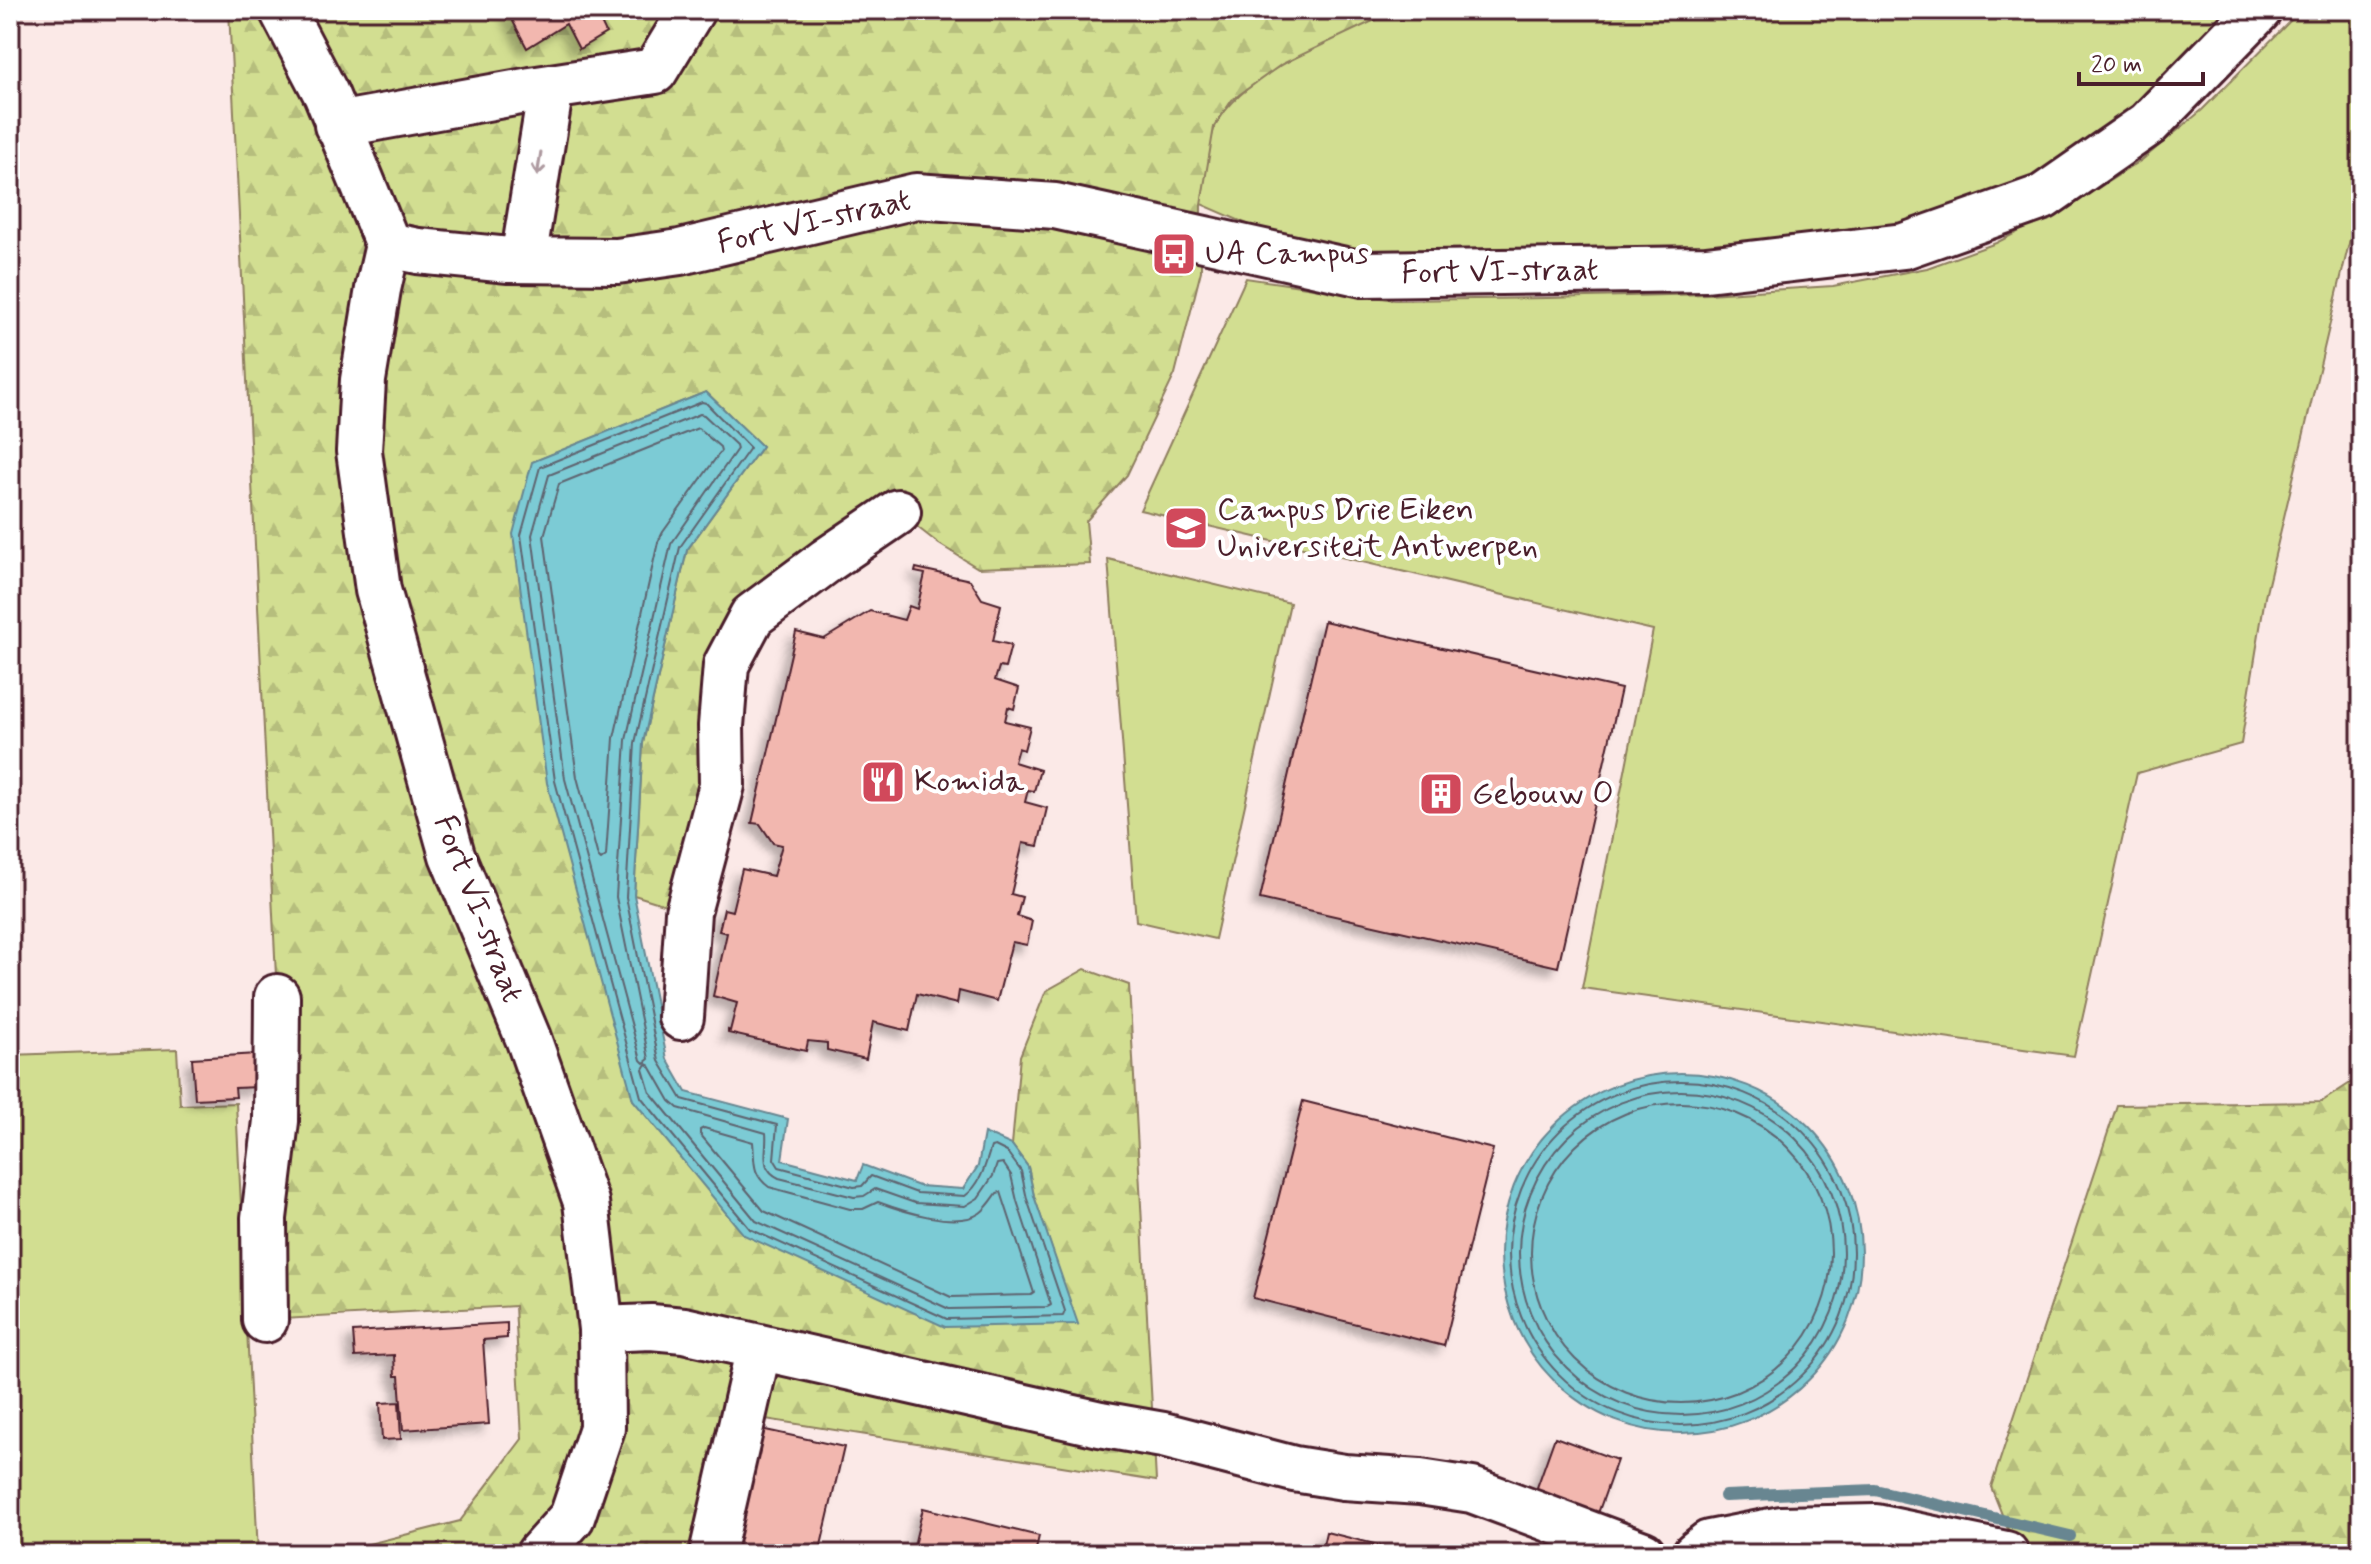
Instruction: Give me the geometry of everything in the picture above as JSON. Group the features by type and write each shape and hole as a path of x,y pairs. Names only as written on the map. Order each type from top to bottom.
{"street":[{"path":"282,10 326,94 388,245"},
{"path":"337,125 655,71 692,10"},
{"name":"Fort VI-straat","path":"539,1554 572,1517 602,1428 601,1329 586,1202 528,1038 452,855 378,590 359,451 363,380 388,245 418,251 523,260 617,261 680,252 916,196 1055,206 1363,274 1706,269 1904,246 2043,197 2148,124 2259,10"},
{"path":"523,260 551,87"},
{"path":"681,1017 688,912 722,785 721,726 726,665 752,616 898,512"},
{"path":"265,1320 264,1218 276,1121 277,997"},
{"path":"601,1329 651,1327 684,1330 1100,1424 1163,1435 1294,1469 1472,1490 1643,1554"},
{"path":"712,1554 759,1347"},
{"path":"1695,1554 1709,1543 1781,1529 1876,1527 1997,1552"}],"green space":[{"path":"229,10 1396,10 1282,64 1232,100 1214,127 1201,204 1201,271 1175,374 1127,475 1086,521 1090,564 978,568 939,544 898,512 752,616 688,912 634,895 643,743 687,550 762,446 706,392 533,462 633,1100 1077,1324 1034,1196 1028,1167 1012,1145 1020,1056 1046,991 1085,969 1129,985 1156,1481 734,1414 700,1554 329,1554 460,1521 522,1439 515,1306 265,1320 277,997"},
{"path":"1396,10 2259,10 2148,124 1904,246 1363,274 1201,204 1213,132 1230,105 1271,71"},
{"path":"2304,10 2361,10 2361,235 2350,239 2265,597 2241,744 2137,773 2074,1056 1582,988 1653,630 1140,510 1246,278 1395,300 1547,298 1708,294 1833,286 1927,268 1996,243 2075,203 2142,160 2202,110"},
{"path":"1108,559 1290,603 1215,939 1136,921"},
{"path":"177,1049 180,1105 236,1103 258,1554 10,1554 10,1055"},
{"path":"2361,1076 2361,1554 2055,1554 2013,1542 1991,1487 2117,1105 2321,1102"}],"water":[{"path":"706,392 762,446 687,550 643,743 634,895 667,1059 686,1092 788,1119 782,1160 857,1180 863,1165 919,1186 963,1189 978,1166 984,1133 1012,1145 1028,1167 1034,1196 1078,1324 945,1327 744,1235 633,1100 547,783 513,534 532,462"},
{"path":"1681,1073 1716,1076 1750,1086 1781,1103 1808,1126 1831,1153 1848,1184 1858,1218 1861,1253 1858,1288 1848,1322 1831,1353 1808,1380 1781,1403 1750,1420 1716,1430 1681,1433 1646,1430 1612,1420 1581,1403 1554,1380 1531,1353 1514,1322 1504,1288 1501,1253 1504,1218 1514,1184 1531,1153 1554,1126 1581,1103 1612,1086 1646,1076"}],"building":[{"path":"507,10 595,10 606,33 579,49 566,24 527,48"},
{"path":"916,568 970,580 982,599 1001,605 993,641 1011,645 1005,668 999,667 995,680 1019,688 1014,709 1008,707 1005,721 1030,727 1024,750 1018,748 1014,762 1040,770 1034,791 1028,790 1025,802 1047,808 1038,846 1023,843 1011,894 1022,897 1017,916 1032,921 1027,945 1012,942 997,1001 959,991 957,1004 917,994 909,1031 873,1022 866,1059 827,1050 827,1043 808,1041 806,1051 728,1033 737,1003 713,996 727,933 719,931 724,909 732,911 742,869 773,876 782,845 773,843 760,824 752,823 796,632 824,639 870,611 904,620 909,606 917,609 925,574 915,572"},
{"name":"Gebouw O","path":"1324,621 1621,689 1558,967 1260,899"},
{"path":"257,1054 259,1087 235,1088 236,1097 195,1099 192,1058"},
{"path":"1303,1101 1493,1149 1444,1346 1253,1298"},
{"path":"507,1323 507,1338 483,1340 489,1424 403,1430 399,1376 395,1376 394,1355 355,1357 353,1332"},
{"path":"399,1402 401,1439 382,1440 380,1403"},
{"path":"761,1429 844,1447 819,1554 733,1554"},
{"path":"1555,1437 1617,1460 1596,1519 1534,1496"},
{"path":"923,1508 1039,1536 1035,1554 912,1554"},
{"path":"1326,1532 1415,1554 1321,1554"}],"waterway":[{"path":"1725,1496 1875,1490 2070,1536"}],"place":[{"name":"UA Campus","path":"1174,254"},
{"name":"Campus Drie Eiken Universiteit Antwerpen","path":"1186,528"},
{"name":"Komida","path":"883,782"},
{"name":"Gebouw O","path":"1441,794"}]}
